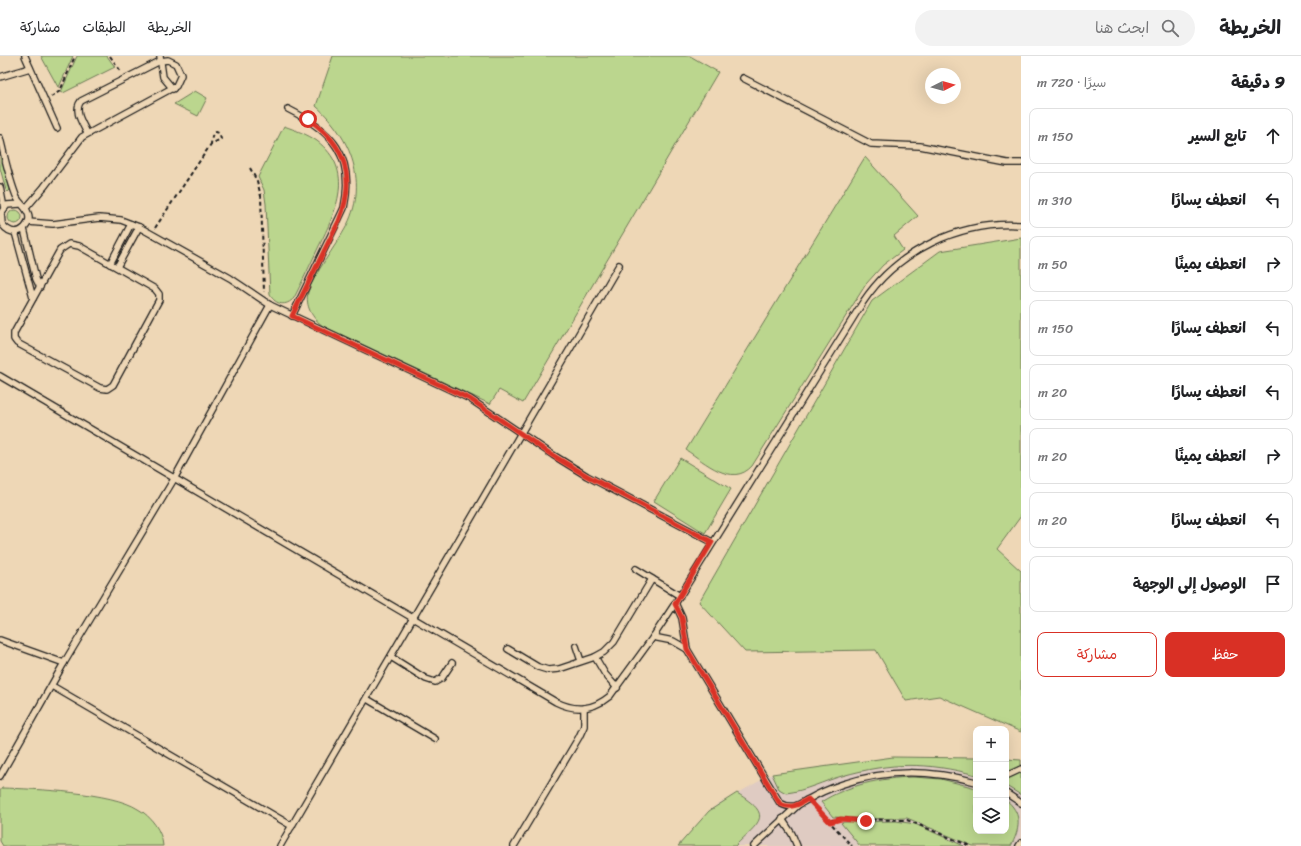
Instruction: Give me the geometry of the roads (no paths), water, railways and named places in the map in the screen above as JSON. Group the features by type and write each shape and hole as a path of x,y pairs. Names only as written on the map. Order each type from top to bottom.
{"lane":[{"path":"25,56 57,128"},
{"path":"160,59 162,77 173,89"},
{"path":"26,208 44,187 74,146 87,133 173,89 179,83 181,71 172,62 160,59 78,103 78,113 87,133"},
{"path":"0,77 30,68"},
{"path":"743,78 871,144 920,146 1007,163 1021,163"},
{"path":"288,109 308,119 331,138 344,164 347,178 347,193 344,208 292,316"},
{"path":"0,138 12,182 20,204"},
{"path":"0,187 4,208 0,218 6,228 15,232 24,229 29,217 26,208 20,204 11,203 4,208"},
{"path":"28,222 53,224 99,218 121,220 139,227 230,278 270,305 470,399 521,434 604,486 712,542"},
{"path":"110,264 131,224"},
{"path":"0,376 556,702 564,706 584,708 603,702 617,688 653,637 863,302 879,280 912,254 948,236 981,227 1021,225"},
{"path":"117,268 139,227"},
{"path":"0,232 6,228"},
{"path":"24,229 36,279 40,287"},
{"path":"15,232 33,298"},
{"path":"68,244 76,244 117,268 155,289 160,297 113,385 107,389 100,388 15,341 14,334 33,298 60,250 68,244"},
{"path":"280,846 619,265"},
{"path":"0,776 64,663 174,479 270,305"},
{"path":"636,569 680,596"},
{"path":"508,649 538,667 548,670 559,669 595,657 604,652 614,642 652,579"},
{"path":"675,604 682,618 687,649 777,799 786,806 797,806"},
{"path":"653,637 673,641 687,649"},
{"path":"0,640 64,663"},
{"path":"576,646 581,661"},
{"path":"391,657 426,679 435,682 439,682 452,663"},
{"path":"595,657 605,674 617,688"},
{"path":"52,686 292,826"},
{"path":"367,699 435,739"},
{"path":"514,846 579,737 584,726 584,708"},
{"path":"1009,775 1021,769"},
{"path":"754,846 782,819 808,799 860,779 894,772 935,773 973,781"},
{"path":"1009,794 1021,803"},
{"path":"782,819 798,846"}]}
